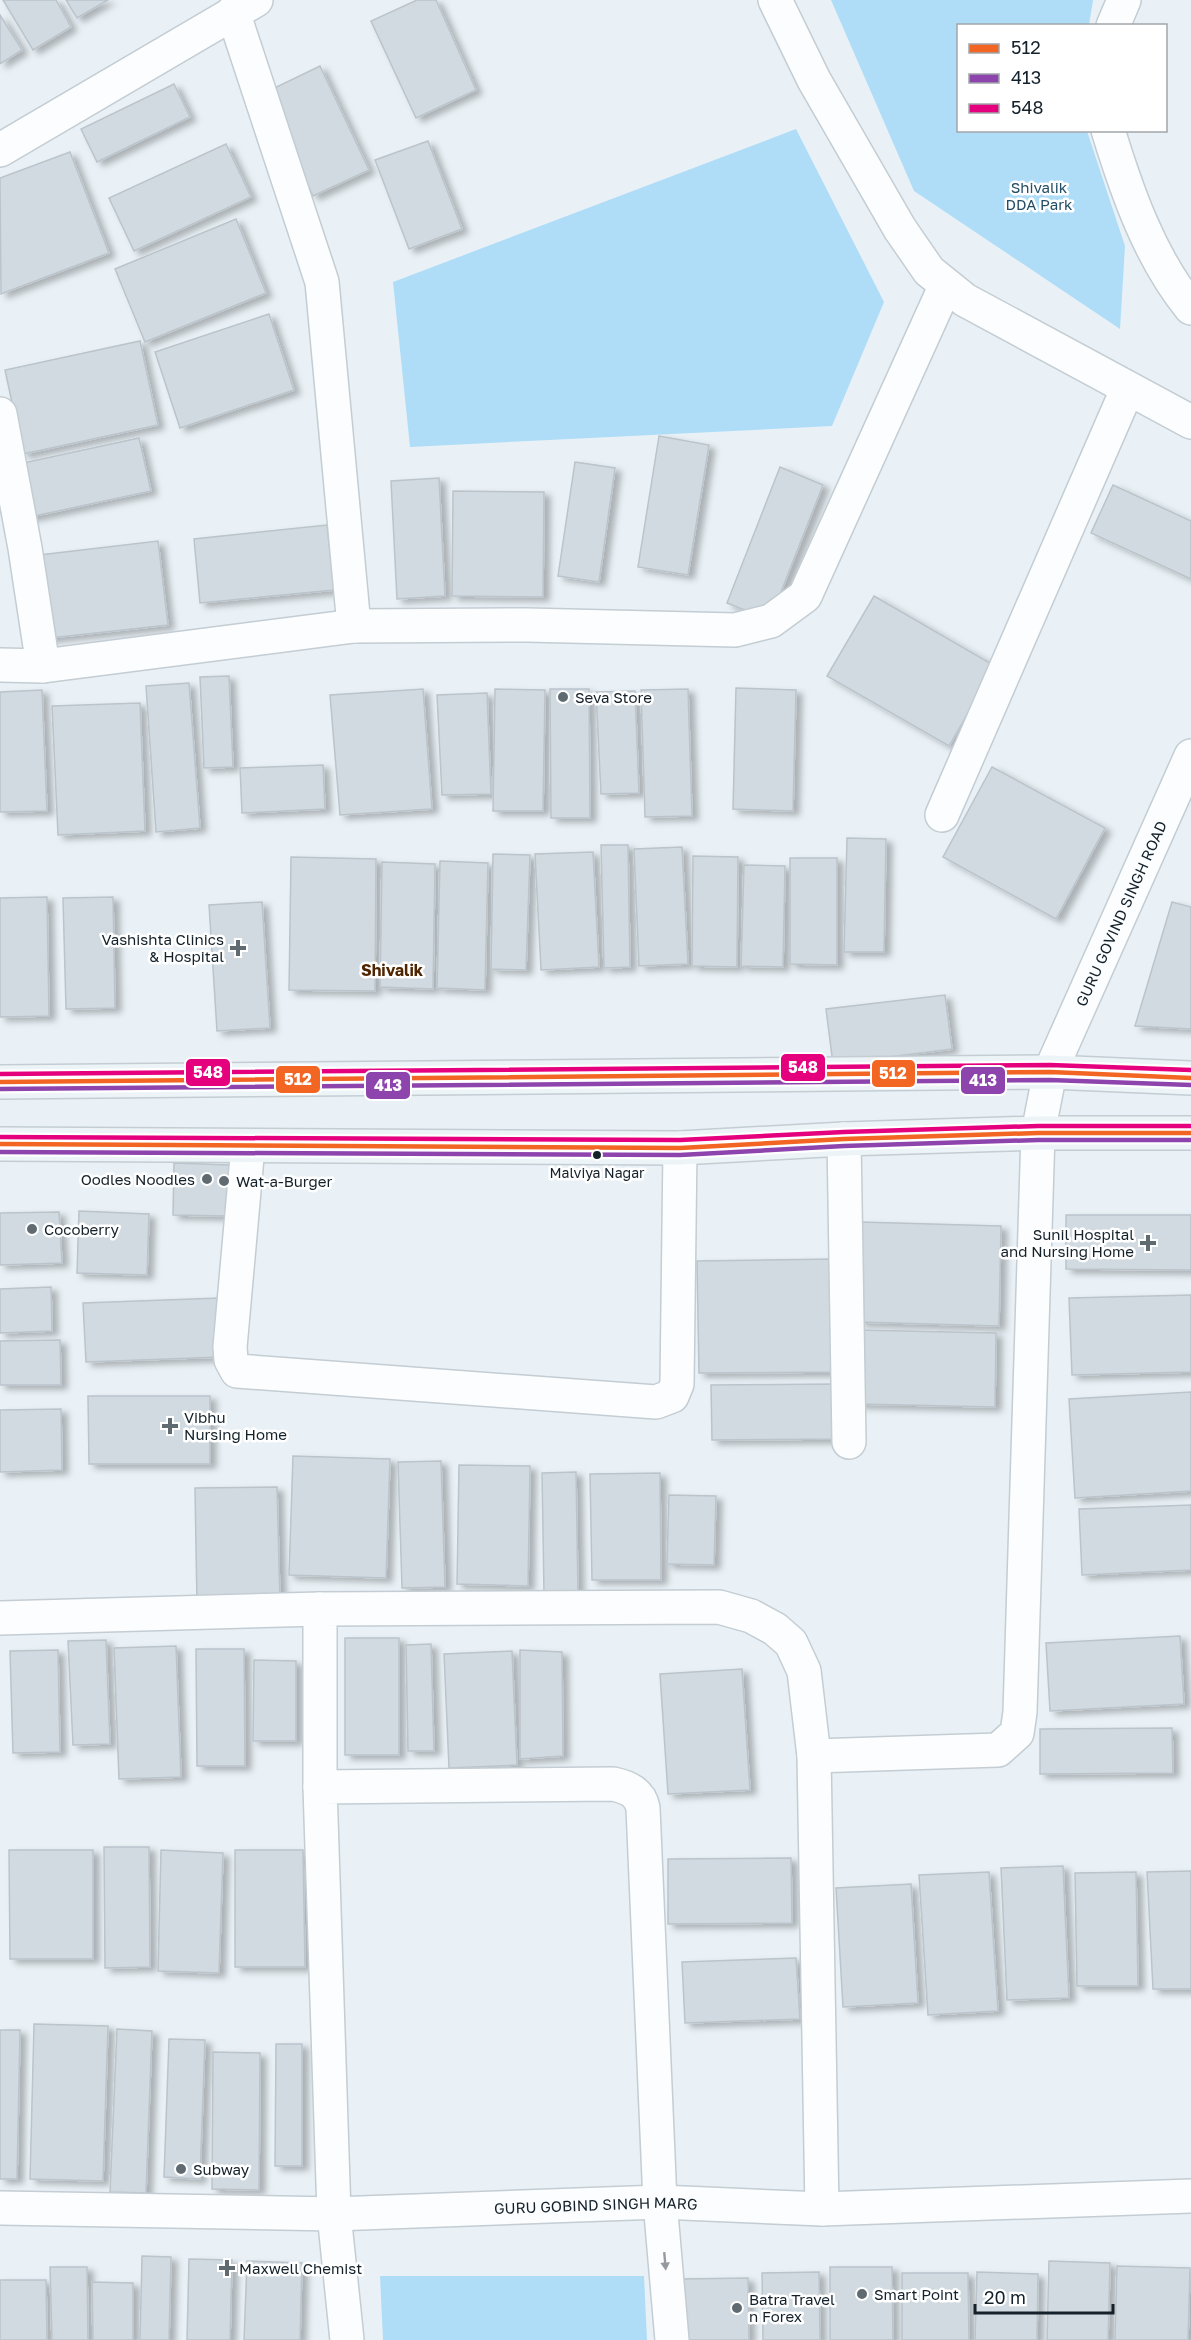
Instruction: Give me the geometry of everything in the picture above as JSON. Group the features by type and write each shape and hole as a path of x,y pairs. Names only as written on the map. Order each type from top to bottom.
{"main road":[{"path":"0,1082 1050,1072 1191,1078"},
{"path":"0,1144 680,1148 844,1139 1038,1133 1191,1133"}],"street":[{"path":"775,0 814,80 900,229 929,271 964,300 1127,390 1191,422"},
{"path":"1114,24 1124,0"},
{"path":"0,150 244,6 322,282 354,626"},
{"path":"1109,132 1124,182 1165,272 1191,308"},
{"path":"0,665 43,666 354,626 527,625 735,630 771,621 784,614 805,596 945,286"},
{"path":"942,815 1127,390"},
{"path":"0,414 25,548 43,666"},
{"name":"GURU GOVIND SINGH ROAD","path":"814,1756 998,1750 1017,1733 1020,1712 1038,1133 1050,1072 1191,756"},
{"path":"844,1139 849,1442"},
{"path":"248,1146 230,1347 231,1360 237,1371 656,1402 672,1396 677,1384 680,1148"},
{"path":"0,1618 320,1609 687,1606 719,1607 751,1616 775,1629 791,1643 804,1671 814,1756 822,2209"},
{"path":"320,1609 320,1787 334,2214 347,2340"},
{"path":"320,1787 613,1785 627,1787 641,1800 660,2202 672,2340"},
{"name":"GURU GOBIND SINGH MARG","path":"0,2208 334,2214 660,2202 822,2209 1191,2196"}],"green space":[{"name":"Shivalik DDA Park","path":"831,0 1093,0 1089,24 957,24 957,132 1087,132 1125,246 1120,329 914,191"},
{"path":"796,129 884,302 832,426 410,447 393,282"},
{"path":"380,2276 644,2276 647,2340 383,2340"}],"building":[{"path":"3,0 56,0 71,27 33,50"},
{"path":"66,0 108,0 77,18"},
{"path":"417,0 436,0 476,90 416,118 371,21"},
{"path":"0,15 22,50 0,64"},
{"path":"320,66 369,170 313,196 264,93"},
{"path":"174,84 190,117 97,162 81,129"},
{"path":"428,141 462,229 409,249 375,160"},
{"path":"226,144 251,197 134,251 109,198"},
{"path":"70,152 109,253 1,294 0,178"},
{"path":"236,219 266,293 145,342 115,269"},
{"path":"269,314 294,390 180,428 155,352"},
{"path":"140,341 158,425 23,454 5,370"},
{"path":"659,436 709,445 688,575 638,567"},
{"path":"139,438 151,491 25,518 14,465"},
{"path":"575,462 615,468 599,582 558,576"},
{"path":"780,467 823,485 770,620 727,603"},
{"path":"439,478 445,596 397,599 391,481"},
{"path":"1113,485 1191,521 1191,579 1091,533"},
{"path":"453,491 544,492 543,597 452,596"},
{"path":"327,525 334,590 200,603 194,539"},
{"path":"158,541 168,625 41,639 31,556"},
{"path":"874,596 995,666 949,746 827,676"},
{"path":"229,676 233,767 204,768 200,677"},
{"path":"189,683 200,828 156,832 146,686"},
{"path":"736,688 796,690 793,811 733,809"},
{"path":"423,689 432,809 340,815 330,695"},
{"path":"495,689 545,690 543,811 493,811"},
{"path":"550,689 589,689 590,818 551,818"},
{"path":"688,689 692,816 645,817 641,690"},
{"path":"42,690 47,811 0,812 0,692"},
{"path":"635,691 639,793 601,794 596,692"},
{"path":"487,693 491,794 442,795 437,695"},
{"path":"140,703 145,831 58,835 52,706"},
{"path":"323,765 325,809 242,813 240,768"},
{"path":"992,767 1105,828 1056,919 943,857"},
{"path":"847,838 886,839 884,952 844,952"},
{"path":"601,845 628,845 630,967 604,968"},
{"path":"682,847 688,964 639,966 634,849"},
{"path":"593,852 599,967 541,970 535,854"},
{"path":"493,854 530,855 526,970 491,969"},
{"path":"693,856 738,857 737,967 692,966"},
{"path":"291,857 376,859 375,991 289,990"},
{"path":"790,858 837,858 837,965 790,964"},
{"path":"440,861 488,863 485,990 437,988"},
{"path":"382,862 435,864 433,989 380,987"},
{"path":"744,865 785,866 783,967 741,966"},
{"path":"47,897 49,1016 0,1017 0,898"},
{"path":"113,897 115,1008 66,1009 63,898"},
{"path":"262,902 270,1028 217,1031 209,905"},
{"path":"1172,902 1191,907 1191,1029 1135,1026"},
{"path":"945,995 952,1049 833,1064 826,1009"},
{"path":"174,1163 229,1165 228,1216 173,1215"},
{"path":"79,1211 149,1214 147,1275 77,1273"},
{"path":"59,1212 62,1263 0,1265 0,1213"},
{"path":"1066,1215 1191,1215 1191,1270 1066,1269"},
{"path":"861,1222 1001,1226 999,1326 859,1322"},
{"path":"835,1259 837,1372 699,1373 697,1261"},
{"path":"51,1287 52,1331 0,1333 0,1289"},
{"path":"1191,1295 1191,1372 1072,1375 1069,1298"},
{"path":"219,1298 221,1357 86,1362 83,1303"},
{"path":"858,1330 996,1333 995,1407 857,1404"},
{"path":"60,1340 61,1385 0,1385 0,1341"},
{"path":"834,1384 835,1439 712,1440 711,1385"},
{"path":"1191,1392 1191,1491 1075,1498 1069,1399"},
{"path":"88,1396 210,1396 210,1464 89,1464"},
{"path":"61,1409 62,1470 0,1472 0,1410"},
{"path":"293,1456 390,1459 386,1578 289,1575"},
{"path":"441,1461 445,1587 402,1588 398,1462"},
{"path":"459,1465 530,1466 528,1586 457,1584"},
{"path":"576,1472 578,1594 544,1593 542,1473"},
{"path":"660,1473 661,1580 592,1580 590,1474"},
{"path":"277,1487 280,1602 197,1604 195,1488"},
{"path":"669,1495 716,1496 714,1565 667,1564"},
{"path":"1191,1505 1191,1570 1082,1575 1079,1509"},
{"path":"1180,1636 1184,1704 1050,1711 1046,1643"},
{"path":"345,1638 399,1638 399,1755 345,1755"},
{"path":"106,1640 110,1744 73,1745 68,1641"},
{"path":"431,1644 434,1751 408,1751 406,1645"},
{"path":"176,1646 181,1777 119,1779 114,1648"},
{"path":"196,1649 244,1649 245,1766 197,1766"},
{"path":"58,1650 60,1752 13,1753 10,1651"},
{"path":"520,1650 562,1652 563,1756 520,1759"},
{"path":"512,1651 517,1765 449,1768 444,1654"},
{"path":"254,1660 296,1661 296,1741 253,1741"},
{"path":"742,1669 750,1790 668,1794 660,1674"},
{"path":"1172,1728 1173,1773 1040,1774 1040,1729"},
{"path":"104,1847 149,1847 150,1967 105,1968"},
{"path":"9,1850 93,1850 93,1959 10,1959"},
{"path":"161,1850 223,1853 219,1973 158,1971"},
{"path":"235,1850 303,1850 305,1967 235,1967"},
{"path":"791,1858 792,1923 668,1924 668,1859"},
{"path":"1063,1866 1069,1998 1007,2000 1001,1868"},
{"path":"1191,1871 1191,1989 1153,1989 1147,1872"},
{"path":"989,1872 998,2011 928,2015 919,1875"},
{"path":"1136,1872 1138,1986 1077,1986 1075,1873"},
{"path":"911,1884 918,2003 843,2007 836,1888"},
{"path":"796,1958 800,2019 685,2023 682,1962"},
{"path":"34,2024 108,2026 103,2181 30,2179"},
{"path":"117,2029 152,2031 146,2193 110,2192"},
{"path":"0,2030 20,2030 17,2179 0,2179"},
{"path":"169,2039 205,2040 200,2179 164,2177"},
{"path":"276,2044 302,2044 302,2166 275,2166"},
{"path":"213,2052 260,2053 259,2190 212,2189"},
{"path":"142,2256 171,2257 169,2340 140,2340"},
{"path":"189,2259 232,2260 230,2340 187,2340"},
{"path":"247,2261 302,2263 300,2340 244,2340"},
{"path":"1049,2261 1110,2263 1108,2340 1047,2340"},
{"path":"1117,2266 1190,2268 1188,2340 1115,2340"},
{"path":"50,2267 87,2267 88,2340 52,2340"},
{"path":"830,2267 892,2267 893,2340 830,2340"},
{"path":"819,2272 820,2340 763,2340 762,2273"},
{"path":"977,2272 1038,2274 1037,2340 975,2340"},
{"path":"902,2273 968,2273 969,2340 902,2340"},
{"path":"748,2278 749,2340 683,2340 681,2279"},
{"path":"0,2280 46,2280 47,2340 0,2340"},
{"path":"92,2282 133,2283 133,2340 93,2340"}],"transit line":[{"name":"548","path":"0,1074 1050,1065 1191,1070"},
{"name":"512","path":"0,1082 1050,1072 1191,1078"},
{"name":"413","path":"0,1089 1050,1080 1191,1085"},
{"name":"548","path":"0,1137 680,1140 1038,1126 1191,1126"},
{"name":"512","path":"0,1144 680,1148 844,1139 1038,1133 1191,1133"},
{"name":"413","path":"0,1152 680,1155 844,1146 1038,1140 1191,1140"}],"place":[{"name":"Seva Store","path":"563,697"},
{"name":"Vashishta Clinics & Hospital","path":"238,948"},
{"name":"Malviya Nagar","path":"597,1155"},
{"name":"Oodles Noodles","path":"207,1179"},
{"name":"Wat-a-Burger","path":"224,1181"},
{"name":"Cocoberry","path":"32,1229"},
{"name":"Sunil Hospital and Nursing Home","path":"1148,1243"},
{"name":"Vibhu Nursing Home","path":"170,1426"},
{"name":"Subway","path":"181,2169"},
{"name":"Maxwell Chemist","path":"227,2268"},
{"name":"Smart Point","path":"862,2294"},
{"name":"Batra Travel n Forex","path":"737,2308"}],"district":[{"name":"Shivalik","path":"392,970"}]}
